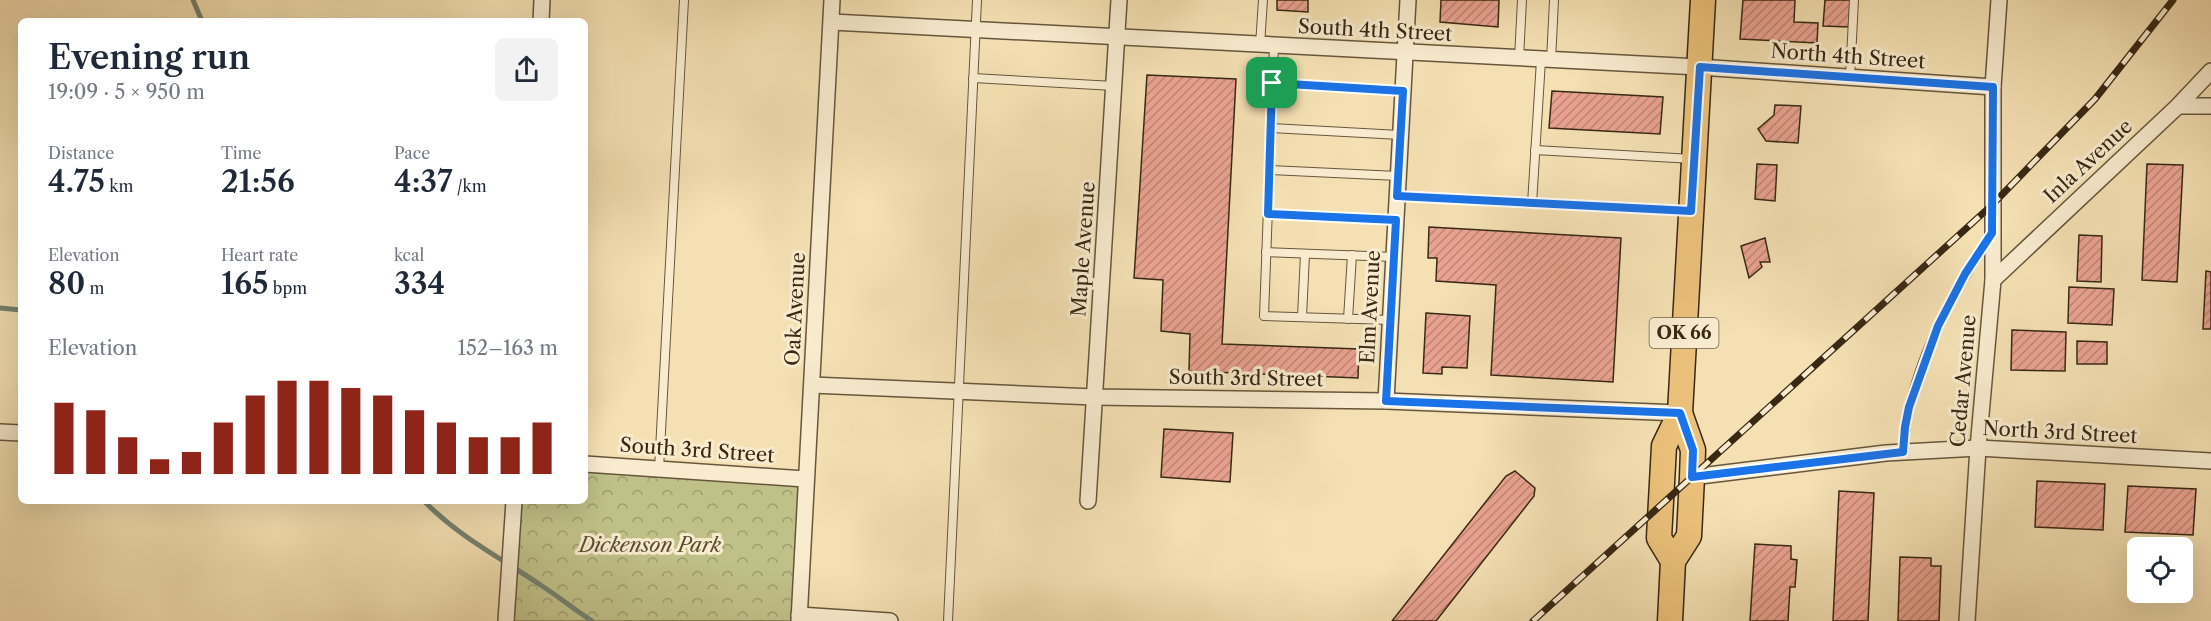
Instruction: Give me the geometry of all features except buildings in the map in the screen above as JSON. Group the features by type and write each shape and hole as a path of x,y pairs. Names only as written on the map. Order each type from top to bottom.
{"main road":[{"name":"OK 66","path":"1673,561 1659,538 1664,447 1680,413 1703,0"},
{"name":"OK 66","path":"1670,621 1673,561 1689,536 1692,477 1693,450 1680,413"}],"street":[{"path":"541,18 542,0"},
{"name":"Oak Avenue","path":"799,618 832,0"},
{"name":"Maple Avenue","path":"1089,501 1119,0"},
{"name":"Elm Avenue","path":"1386,401 1408,0"},
{"name":"Cedar Avenue","path":"1967,621 1978,448 1993,280 1993,87 1999,0"},
{"name":"South 4th Street","path":"832,22 1700,67"},
{"name":"North 4th Street","path":"1700,67 1993,87"},
{"name":"Inla Avenue","path":"1993,280 2178,106 2211,71"},
{"path":"2178,106 2211,106"},
{"name":"South 3rd Street","path":"812,385 1095,397 1386,401 1680,413"},
{"path":"0,432 18,434"},
{"name":"North 3rd Street","path":"1692,477 1903,452 1978,448 2211,461"},
{"name":"South 3rd Street","path":"588,464 806,479"},
{"path":"506,621 513,504"},
{"path":"799,618 890,621"}],"lane":[{"path":"659,469 684,0"},
{"path":"948,621 977,0"},
{"path":"1263,0 1272,83 1264,316 1390,320"},
{"path":"1519,59 1522,0"},
{"path":"1532,204 1535,150 1554,0"},
{"path":"1850,77 1854,0"},
{"path":"973,78 1114,86"},
{"path":"1272,83 1403,91"},
{"path":"1271,128 1400,135"},
{"path":"1535,150 1694,159"},
{"path":"1269,170 1398,176"},
{"path":"1397,196 1691,211"},
{"path":"1268,214 1396,220"},
{"path":"1903,452 1909,407 1938,326 1965,274 1992,233"},
{"path":"1266,252 1394,257"},
{"path":"1302,317 1305,254"},
{"path":"1348,319 1352,255"}],"green space":[{"name":"Dickenson Park","path":"588,464 805,479 797,621 508,621 514,504 588,504"}],"waterway":[{"path":"193,0 201,18"},
{"path":"0,308 18,310"},
{"path":"427,504 451,526 592,621"}],"railway":[{"path":"1533,621 1992,205 2095,99 2173,0"}],"route":[{"path":"1700,67 1993,87 1992,233 1965,274 1938,326 1909,407 1903,452 1692,477 1693,450 1680,413 1386,401 1396,220 1268,214 1272,83 1403,91 1397,196 1691,211 1700,67"}]}
